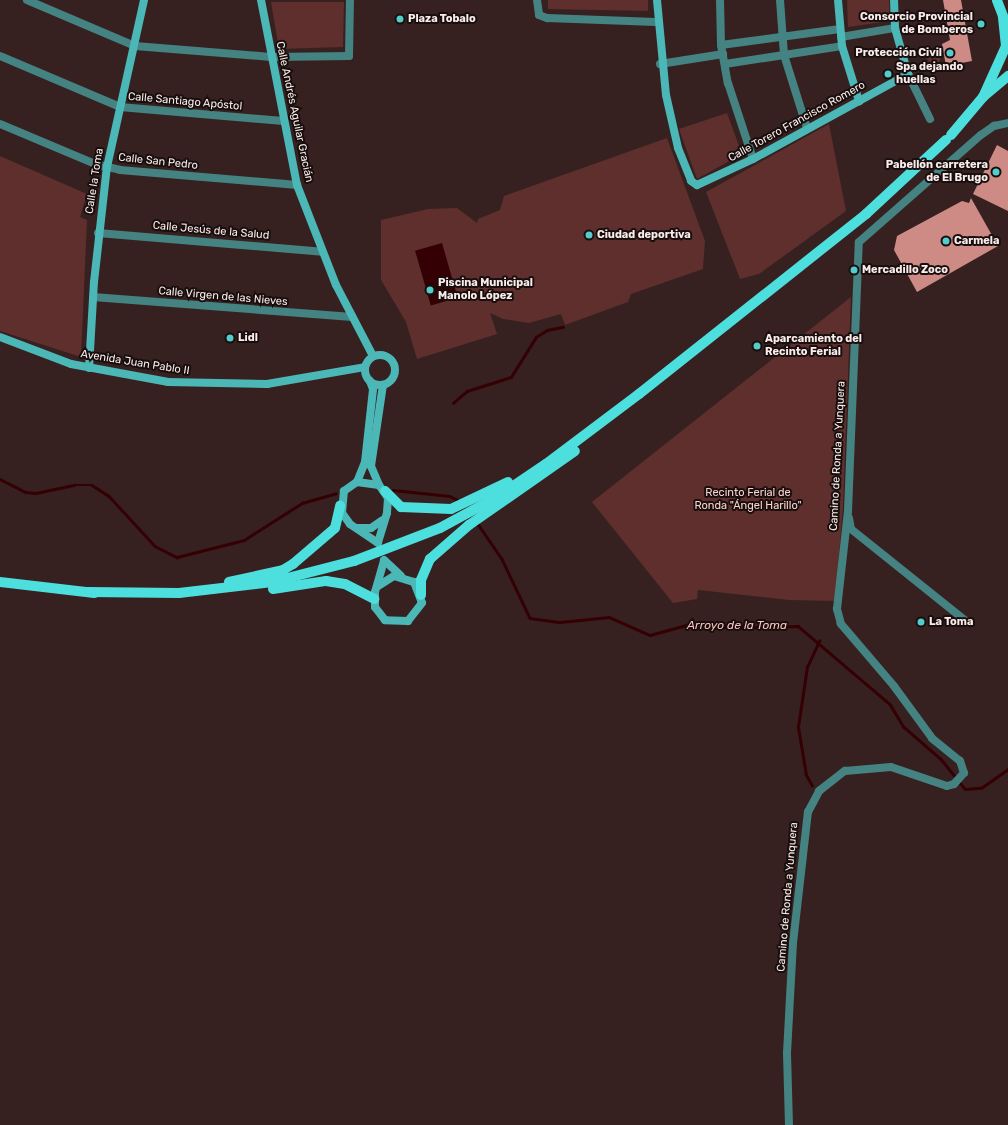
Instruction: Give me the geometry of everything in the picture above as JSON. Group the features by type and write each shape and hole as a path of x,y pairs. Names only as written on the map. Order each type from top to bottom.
{"main road":[{"path":"983,97 1004,56 1006,19 997,0"},
{"path":"992,88 1008,64"},
{"path":"88,592 179,593 245,587 337,567 396,547 497,497 639,394 866,214 948,138 983,97 1008,76"},
{"path":"382,488 397,505 413,509 451,509 470,502 528,469 680,362"},
{"path":"422,595 420,580 430,559 469,524 535,481 612,423 639,394"},
{"path":"0,580 158,588 238,581 294,564 335,528 340,506"},
{"path":"0,580 134,599 181,600 326,581 351,586 374,599"}],"street":[{"path":"26,0 135,46 271,57 349,56 350,0"},
{"name":"Calle la Toma","path":"89,368 98,233 107,167 144,0"},
{"name":"Calle Andrés Aguilar Gracián","path":"261,0 283,121 297,186 322,252 352,317 373,356"},
{"path":"537,0 539,15 547,18 656,22"},
{"path":"656,0 656,22 660,64 723,54"},
{"path":"720,0 721,45 724,64 736,114 752,159"},
{"path":"780,0 781,37 784,55 807,128"},
{"path":"838,0 842,46 859,101"},
{"path":"894,0 895,28 908,74 930,119"},
{"path":"721,45 781,37 895,28"},
{"path":"724,64 842,46"},
{"name":"Calle Santiago Apóstol","path":"0,56 120,107 283,121"},
{"name":"Calle Torero Francisco Romero","path":"660,64 678,148 691,181 697,185 752,159 908,74"},
{"name":"Camino de Ronda a Yunquera","path":"789,1125 787,1053 793,951 802,836 808,812 819,791 845,771 891,767 933,784 954,784 963,777 960,761 932,738 894,686 841,624 837,609 848,512 859,242 981,135 994,126 1008,122"},
{"name":"Calle San Pedro","path":"0,124 107,167 297,186"},
{"name":"Calle Jesús de la Salud","path":"98,233 322,252"},
{"name":"Calle Virgen de las Nieves","path":"93,297 352,317"},
{"name":"Avenida Juan Pablo II","path":"0,337 89,368 168,382 232,386 294,382 365,367"},
{"path":"373,356 387,356 394,365 393,377 383,385 371,466 389,506 378,543 345,519 340,506 344,491 357,482 365,462 373,389 365,367 373,356"},
{"path":"370,381 383,385"},
{"path":"357,482 382,488"},
{"path":"848,512 851,529 967,622"},
{"path":"356,528 371,528 384,520"},
{"path":"384,560 401,576 414,582 422,595 419,611 400,623 382,617 374,599 384,560"},
{"path":"378,586 388,578 401,576"}],"green space":[{"path":"548,0 648,0 648,11 548,9"},
{"path":"847,0 889,0 890,21 848,27"},
{"path":"271,2 344,2 343,47 279,49"},
{"path":"931,50 937,50 941,54 941,60 937,64 931,64 927,60 927,54"},
{"path":"727,113 742,154 697,179 679,129"},
{"path":"829,124 846,211 759,274 740,279 706,192"},
{"name":"Ciudad deportiva","path":"667,138 705,241 703,269 631,294 628,302 565,325 561,314 529,323 503,319 490,313 497,334 417,359 406,322 381,280 381,220 428,209 457,208 477,223 478,219 500,210 504,196"},
{"path":"0,156 87,194 80,217 87,220 81,357 0,331"},
{"name":"Recinto Ferial de Ronda \"Ángel Harillo\"","path":"851,297 843,507 835,601 789,600 698,590 697,599 673,603 592,502"}],"shaded area":[{"path":"442,243 458,298 431,306 415,251"}],"building":[{"path":"943,0 961,0 972,61 946,66 942,44 950,40"},
{"name":"Pabellón carretera de El Brugo","path":"997,145 1008,151 1008,211 973,194"},
{"name":"Carmela","path":"971,198 998,246 917,292 894,250 897,236 962,201 969,203"}],"waterway":[{"path":"453,403 467,391 511,377 536,337 547,330 563,327"},
{"name":"Arroyo de la Toma","path":"0,479 25,492 36,493 74,485 92,485 109,496 155,546 177,557 244,540 302,503 336,493"},
{"name":"Arroyo de la Toma","path":"393,490 450,496 458,500"},
{"name":"Arroyo de la Toma","path":"478,524 502,559 530,618 560,622 609,617 650,635 690,624 735,628 798,626 890,704 904,727 941,759 965,789 981,788 1008,769"},
{"path":"812,786 806,775 798,727 807,667 819,641"}],"place":[{"name":"Plaza Tobalo","path":"400,19"},
{"name":"Consorcio Provincial de Bomberos","path":"981,24"},
{"name":"Protección Civil","path":"950,53"},
{"name":"Spa dejando huellas","path":"888,74"},
{"name":"Pabellón carretera de El Brugo","path":"996,172"},
{"name":"Ciudad deportiva","path":"589,235"},
{"name":"Carmela","path":"946,241"},
{"name":"Mercadillo Zoco","path":"854,270"},
{"name":"Piscina Municipal Manolo López","path":"430,290"},
{"name":"Lidl","path":"230,338"},
{"name":"Aparcamiento del Recinto Ferial","path":"757,346"},
{"name":"La Toma","path":"921,622"}]}
